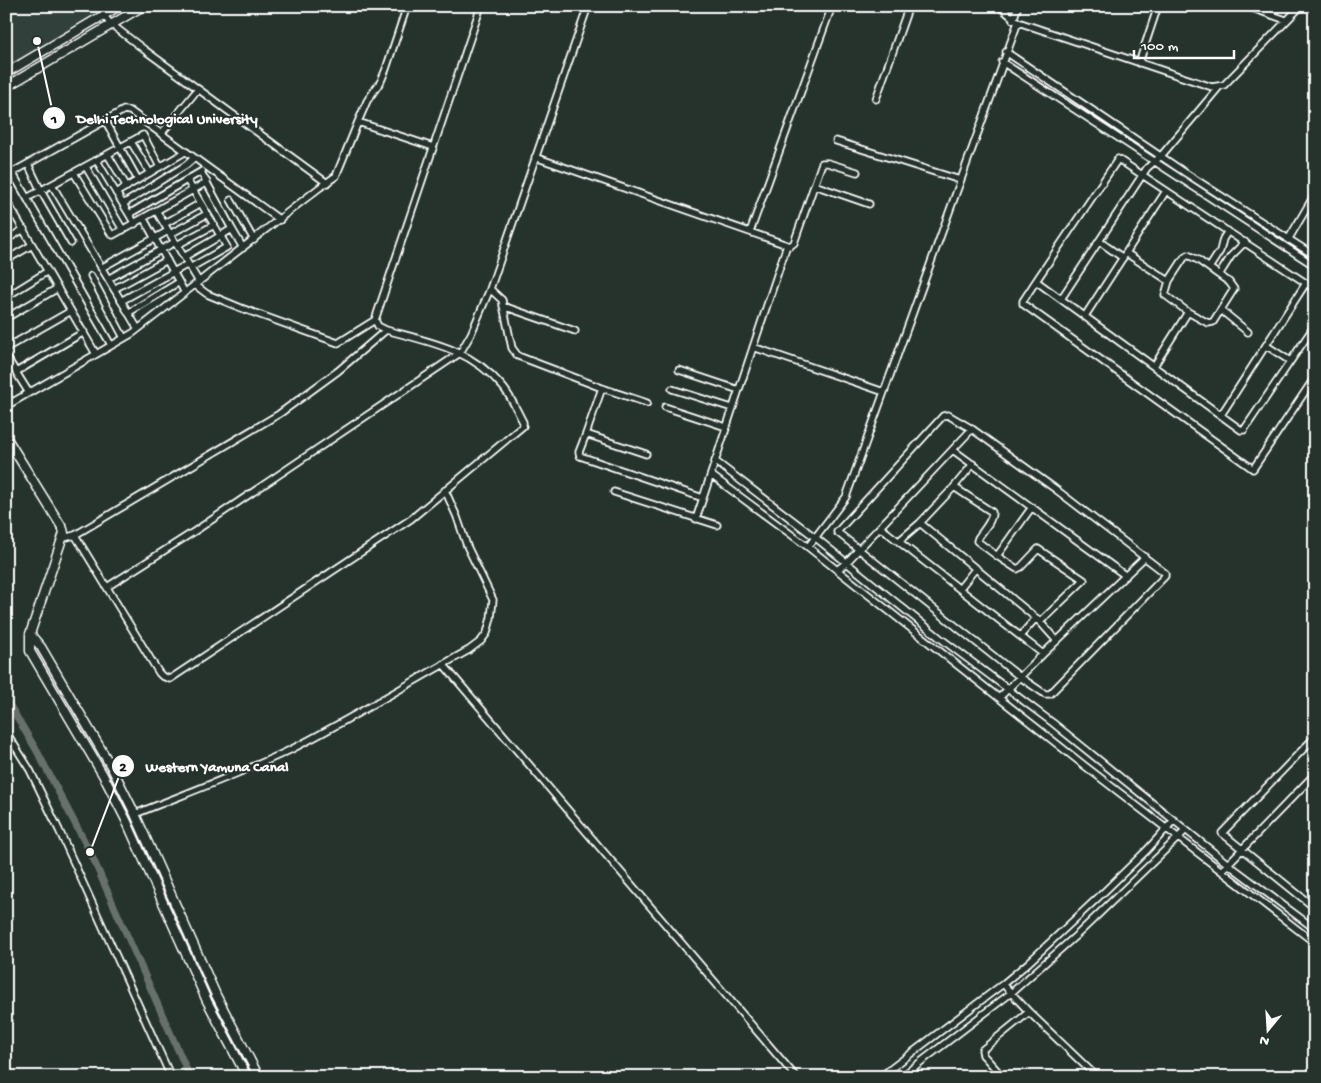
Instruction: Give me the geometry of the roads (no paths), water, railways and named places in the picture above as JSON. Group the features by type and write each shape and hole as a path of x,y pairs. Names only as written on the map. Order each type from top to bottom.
{"street":[{"path":"6,73 118,6"},
{"path":"6,87 143,6"},
{"path":"6,394 9,404 138,330 336,176 367,101 381,81 407,6"},
{"path":"156,212 189,266 197,284 207,294 338,343 374,320 481,6"},
{"path":"107,587 194,531 460,352 471,334 491,290 588,6"},
{"path":"750,232 832,6"},
{"path":"876,99 909,6"},
{"path":"999,6 1016,21 1212,87 1219,87"},
{"path":"808,547 846,497 1006,52 1016,21 1018,6"},
{"path":"1246,6 1286,20"},
{"path":"1061,299 1147,168 1156,162 1219,87 1229,80 1301,6"},
{"path":"1139,63 1156,12"},
{"path":"103,15 111,24 327,183"},
{"path":"1006,52 1315,256"},
{"path":"1002,62 1315,266"},
{"path":"160,134 198,89"},
{"path":"6,176 124,110 130,111 280,220"},
{"path":"105,120 138,180"},
{"path":"358,122 433,147"},
{"path":"27,198 143,135 148,124"},
{"path":"143,135 160,167"},
{"path":"836,141 960,180"},
{"path":"131,142 150,173"},
{"path":"116,193 185,152"},
{"path":"108,155 126,187"},
{"path":"535,157 790,246 794,243 821,165 824,162 857,172"},
{"path":"122,204 186,165 194,158"},
{"path":"1315,289 1118,159 1023,301 1025,307 1253,469 1315,377"},
{"path":"97,161 134,224"},
{"path":"28,164 40,191 71,243"},
{"path":"86,167 123,230"},
{"path":"129,214 207,168"},
{"path":"12,172 111,345"},
{"path":"201,172 243,248"},
{"path":"74,173 111,234 115,235 207,182"},
{"path":"187,180 222,236 232,256"},
{"path":"52,185 138,330"},
{"path":"814,185 869,204"},
{"path":"1086,316 1166,191"},
{"path":"1284,246 1314,198"},
{"path":"6,200 96,354"},
{"path":"231,200 254,240"},
{"path":"164,224 200,202"},
{"path":"6,220 15,214"},
{"path":"101,268 154,238 169,233 207,214"},
{"path":"144,219 185,293"},
{"path":"108,279 161,250 214,225"},
{"path":"184,258 232,229"},
{"path":"6,240 24,230"},
{"path":"1209,268 1220,251 1228,231"},
{"path":"1099,241 1169,281"},
{"path":"1218,275 1231,256 1245,242"},
{"path":"6,260 32,244"},
{"path":"696,519 786,245"},
{"path":"121,301 174,272 227,247"},
{"path":"1188,255 1218,275 1229,282 1234,289 1211,323 1188,312 1164,294 1169,281 1188,255"},
{"path":"114,289 167,260"},
{"path":"6,297 48,271"},
{"path":"91,276 124,338"},
{"path":"1036,281 1241,430 1244,430 1315,325"},
{"path":"128,313 179,282"},
{"path":"1221,415 1306,283"},
{"path":"6,318 58,288"},
{"path":"491,290 502,300 512,348 518,356 647,403"},
{"path":"503,306 575,331"},
{"path":"6,348 71,310"},
{"path":"1221,310 1248,332"},
{"path":"1154,366 1188,312"},
{"path":"75,535 159,673 170,679 411,519 524,424 503,387 475,361 460,352 386,330 378,326 374,320"},
{"path":"64,538 75,535 279,414 338,371 386,330"},
{"path":"16,372 84,332"},
{"path":"753,346 884,392"},
{"path":"1267,346 1290,361"},
{"path":"6,356 29,393"},
{"path":"679,370 739,390"},
{"path":"602,388 579,452 580,456 703,498"},
{"path":"672,388 732,408"},
{"path":"665,407 726,427"},
{"path":"948,415 972,429 1164,571 1165,576 1050,694 1045,694 1020,677 838,533 838,530 943,416 948,415"},
{"path":"837,570 846,563 972,429"},
{"path":"586,434 646,454"},
{"path":"6,437 63,529 64,538 30,634 28,646 126,820 207,1001 246,1077"},
{"path":"952,450 1126,576"},
{"path":"715,461 1053,723 1228,864 1315,929 1308,938"},
{"path":"899,541 920,523 973,464"},
{"path":"711,475 808,547 1085,766 1315,943"},
{"path":"954,487 992,512 993,515 990,521 977,541 997,556 1017,569 1038,549 1084,580 1021,635"},
{"path":"135,814 265,762 368,708 469,650 481,640 488,628 494,604 465,542 457,517 445,490"},
{"path":"614,492 717,525"},
{"path":"997,556 1032,507"},
{"path":"920,523 1038,620 1057,641"},
{"path":"880,526 1043,654"},
{"path":"1000,697 1146,557"},
{"path":"960,588 976,568"},
{"path":"30,634 46,655 112,768 135,814 216,995 259,1077"},
{"path":"442,664 796,1077"},
{"path":"6,732 30,770 59,830 171,1077"},
{"path":"1315,737 1223,831 1223,834 1315,908"},
{"path":"1222,870 1315,774"},
{"path":"880,1077 1003,984 1042,950 1105,891 1174,820"},
{"path":"901,1077 1011,993 1080,932 1186,830"},
{"path":"1003,984 1029,1012 1098,1077"},
{"path":"1003,1077 983,1055 982,1050 1029,1012"}],"waterway":[{"path":"6,699 37,751 90,852 190,1077"}],"place":[{"name":"Delhi Technological University","path":"37,41"},
{"name":"Western Yamuna Canal","path":"90,852"}]}
